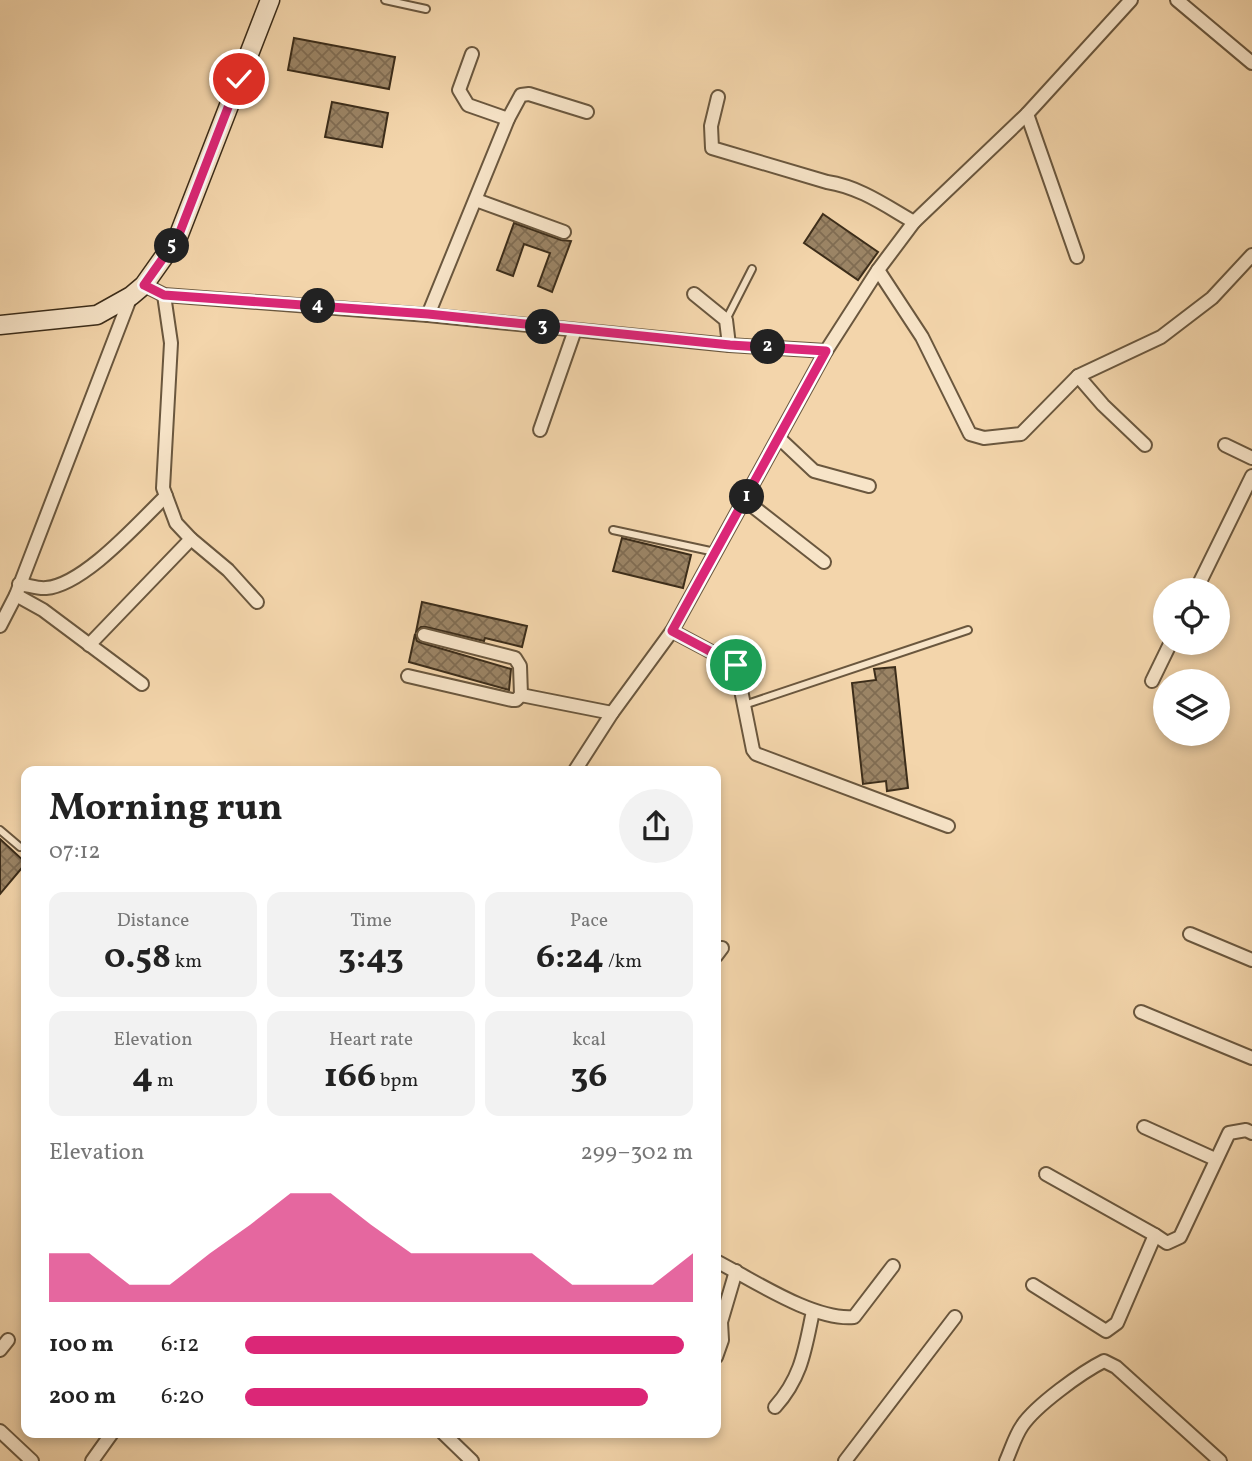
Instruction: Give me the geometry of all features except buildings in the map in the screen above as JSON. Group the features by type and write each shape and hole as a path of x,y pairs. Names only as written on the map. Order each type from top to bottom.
{"main road":[{"path":"0,325 97,315 137,291 178,237 270,0"}],"street":[{"path":"578,766 611,713 672,631 746,501 826,351 878,270 914,222 1027,114 1131,0"},
{"path":"1177,0 1252,63"},
{"path":"472,54 459,90 468,105 508,119"},
{"path":"428,314 508,119 525,93 587,112"},
{"path":"718,97 711,126 712,148 827,182 846,185 914,222"},
{"path":"1027,114 1077,257"},
{"path":"476,200 564,232"},
{"path":"878,270 922,337 970,435 984,438 1021,434 1078,376 1161,337 1247,270 1252,255"},
{"path":"0,625 18,589 137,291 428,314 730,345 826,351"},
{"path":"694,294 726,320 730,345"},
{"path":"164,295 171,342 163,488 176,523 228,570 257,602"},
{"path":"540,430 575,330"},
{"path":"1078,376 1102,405 1145,445"},
{"path":"779,438 814,471 869,485"},
{"path":"1225,445 1252,458"},
{"path":"1202,578 1252,476"},
{"path":"18,589 47,588 74,579 103,556 166,496"},
{"path":"746,501 824,562"},
{"path":"89,645 191,539"},
{"path":"18,589 142,684"},
{"path":"672,631 736,665 752,750 756,754 948,826"},
{"path":"424,635 515,658 520,666 521,695"},
{"path":"1152,681 1165,655"},
{"path":"408,676 512,700 521,695 611,713"},
{"path":"1190,934 1252,960"},
{"path":"1141,1012 1252,1058"},
{"path":"1144,1127 1215,1159"},
{"path":"1046,1174 1167,1243 1180,1237 1229,1133 1247,1130 1252,1133"},
{"path":"1033,1285 1107,1331 1117,1323 1155,1235"},
{"path":"721,1264 813,1311 841,1318 855,1317 893,1266"},
{"path":"721,1343 721,1322 736,1271"},
{"path":"775,1407 788,1392 801,1366 813,1311"},
{"path":"845,1461 955,1317"},
{"path":"1006,1461 1023,1425 1060,1390 1088,1369 1104,1361 1116,1367 1220,1461"},
{"path":"0,1431 32,1461"},
{"path":"92,1461 108,1438"},
{"path":"448,1438 472,1461"}],"lane":[{"path":"385,0 426,9"},
{"path":"726,320 752,268"},
{"path":"613,530 717,553"},
{"path":"744,705 968,629"},
{"path":"0,830 20,847"}],"route":[{"path":"239,79 178,237 144,285 164,295 428,314 730,345 826,351 746,501 672,631 736,665"}]}
